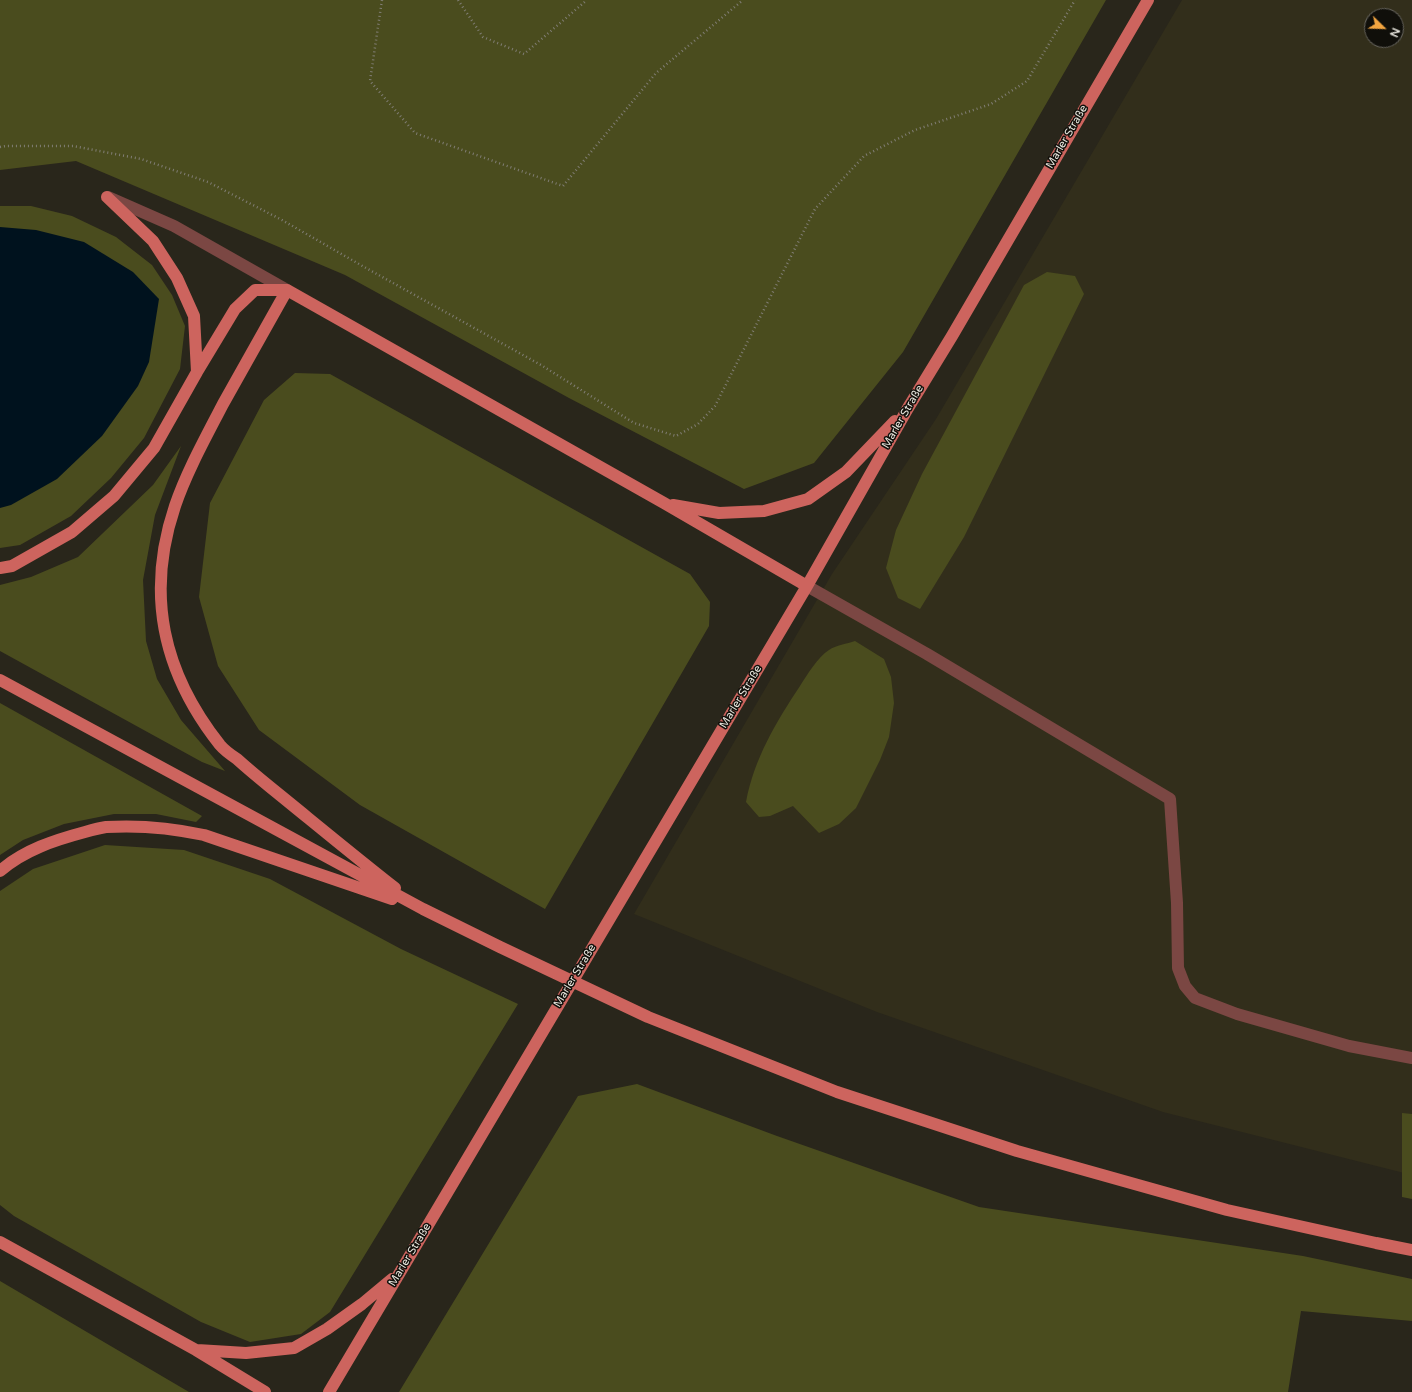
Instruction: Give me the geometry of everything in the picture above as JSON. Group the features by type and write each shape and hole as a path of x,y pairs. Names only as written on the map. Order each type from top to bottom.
{"main road":[{"name":"Marler Straße","path":"329,1392 807,586 908,408 952,336 1148,0"},
{"path":"107,197 153,241 177,278 194,316 197,372"},
{"path":"0,568 12,566 72,532 114,496 154,448 235,309 255,290 288,290 664,503 807,586"},
{"path":"288,290 214,421 176,505 165,544 162,568 162,617 166,641 173,664 194,706 221,746 340,845 423,909"},
{"path":"664,503 719,513 764,511 808,499 846,472 908,408"},
{"path":"0,680 423,909 500,948 648,1016 837,1092 1010,1149 1227,1210 1412,1250"},
{"path":"0,870 13,859 57,839 105,827 155,827 204,835 423,909"},
{"path":"0,1242 196,1350 265,1392"},
{"path":"196,1350 246,1353 294,1348 327,1329 362,1304 400,1272"}],"lane":[{"path":"107,197 174,226 288,290"},
{"path":"807,586 927,654 1170,799 1177,904 1178,968 1185,986 1195,998 1237,1014 1349,1046 1412,1058"}],"path":[{"path":"382,0 370,81 415,133 563,186 656,73 743,0"},
{"path":"458,0 483,37 524,54 587,0"},
{"path":"0,147 74,146 141,159 208,182 282,220 372,272 541,365 634,423 676,436 698,424 714,406 815,209 864,156 915,130 991,104 1026,81 1075,0"}],"shaded area":[{"path":"1182,0 1412,0 1412,1175 1163,1112 877,1012 634,914 832,574 936,419"}],"green space":[{"path":"0,0 1106,0 903,352 814,463 744,489 569,398 345,275 76,161 0,170"},
{"path":"0,206 31,206 72,216 116,237 152,265 172,295 185,326 180,369 144,438 111,478 71,516 20,545 0,548"},
{"path":"1047,272 1075,276 1084,294 964,537 920,609 898,598 886,568 896,530 922,474 1024,285"},
{"path":"295,373 330,374 690,574 710,602 709,626 545,909 360,805 259,730 218,666 199,597 210,503 264,400"},
{"path":"181,446 155,515 143,580 146,641 157,679 181,720 225,771 202,762 0,651 0,585 31,577 78,557 153,485"},
{"path":"855,641 884,659 891,677 894,703 889,737 880,760 856,808 839,824 819,833 793,806 770,816 759,817 746,802 754,771 774,727 813,666 821,657 832,648"},
{"path":"0,703 202,816 196,822 156,814 114,814 64,824 23,840 0,855"},
{"path":"105,845 184,850 270,879 401,949 518,1004 330,1312 301,1334 250,1342 201,1322 14,1216 0,1205 0,891 33,869"},
{"path":"637,1084 777,1136 979,1207 1303,1256 1412,1279 1412,1321 1301,1311 1288,1392 399,1392 578,1096"},
{"path":"1402,1113 1412,1114 1412,1199 1402,1197"},
{"path":"0,1281 189,1392 0,1392"}],"water":[{"path":"0,227 36,230 84,242 133,272 159,299 149,362 138,386 102,436 57,479 11,505 0,508"}]}
